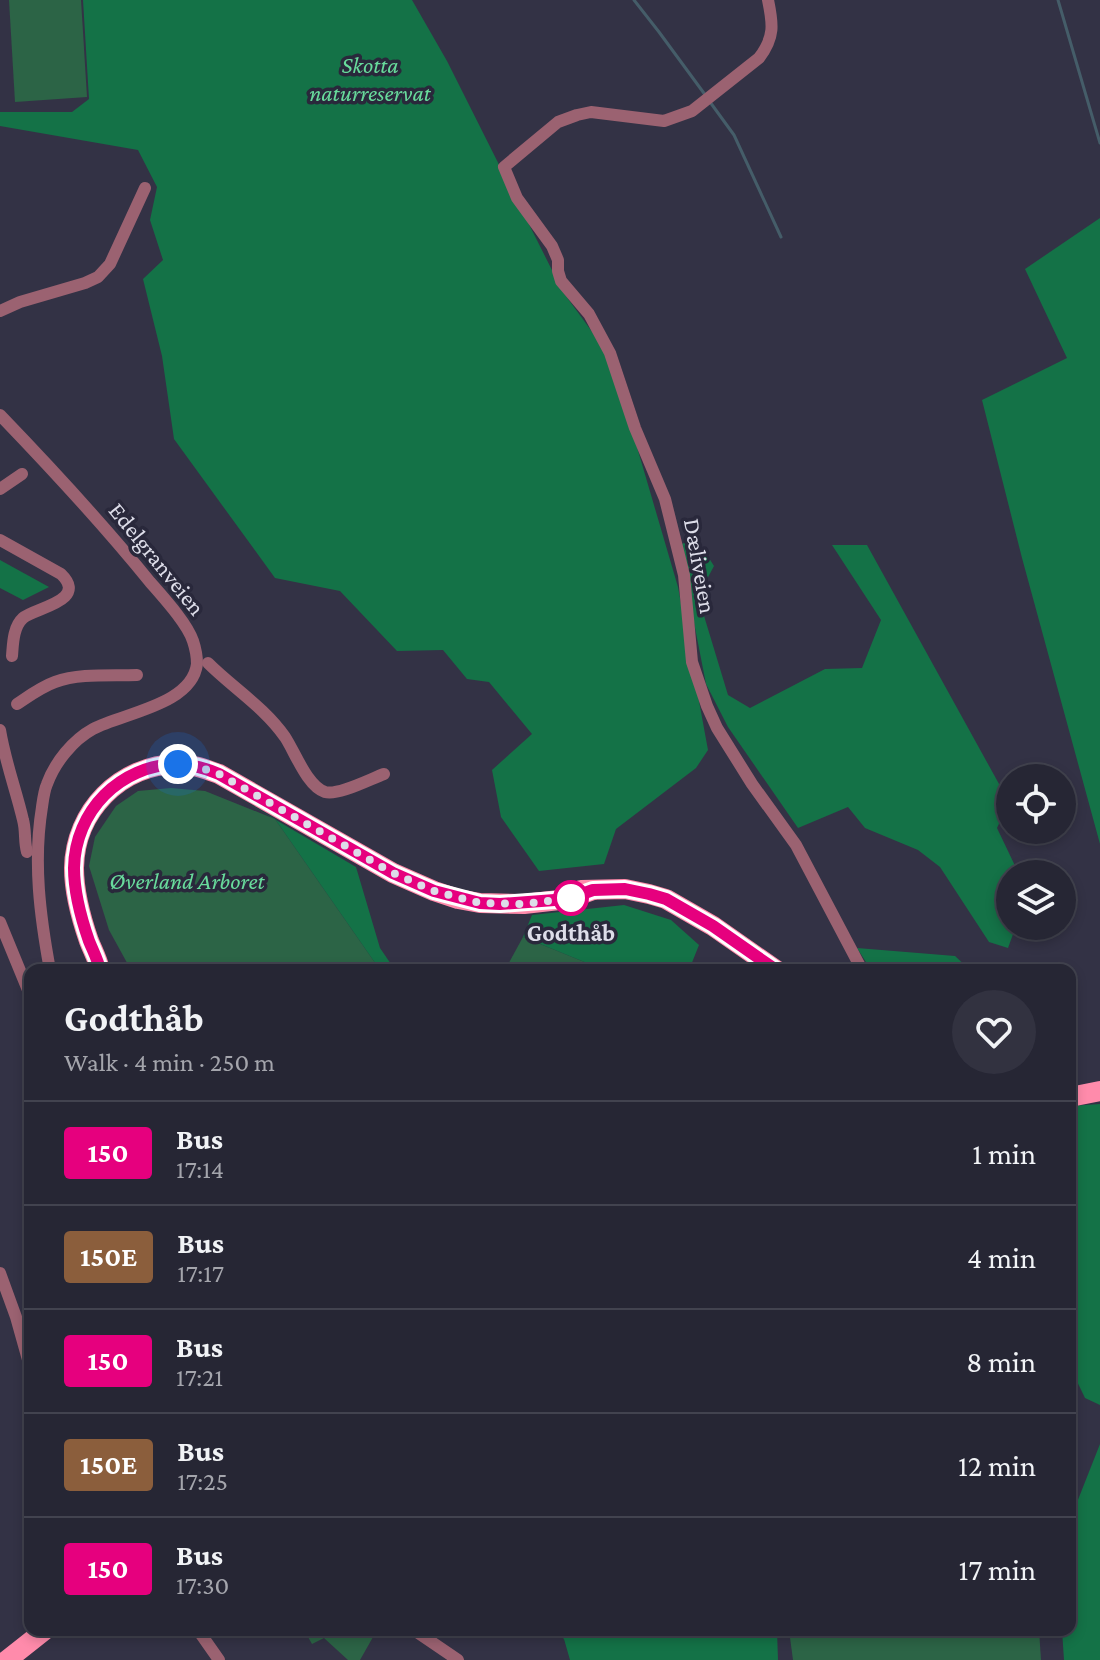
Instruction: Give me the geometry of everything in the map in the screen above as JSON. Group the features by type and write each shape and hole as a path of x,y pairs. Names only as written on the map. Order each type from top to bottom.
{"main road":[{"path":"99,964 88,938 75,885 75,855 81,830 97,802 117,783 128,776 163,765 178,764 206,769 236,782 393,873 458,899 524,904 568,899 593,890 625,889 649,894 666,899 713,926 767,964"},
{"path":"692,915 745,964"},
{"path":"1076,1096 1100,1091"},
{"path":"0,1654 24,1633"},
{"path":"7,1660 37,1636"}],"street":[{"name":"Dæliveien","path":"768,0 772,35 767,48 759,58 692,111 664,121 591,112 577,115 558,122 504,167 517,198 552,246 561,281 589,314 610,353 635,428 665,499 684,575 692,662 707,706 752,784 796,845 859,964"},
{"path":"0,311 98,277 110,264 145,188"},
{"name":"Edelgranveien","path":"0,415 113,536 172,608 193,639 197,661 190,681 179,693 93,729 75,743 58,762 46,785 40,820 38,875 40,918 49,964"},
{"path":"0,489 22,474"},
{"path":"0,540 61,574 67,580 68,588 66,595 51,607 25,616 19,622 14,632 12,656"},
{"path":"208,663 259,707 285,737 311,781 322,791 333,793 384,774"},
{"path":"17,704 56,681 137,675"},
{"path":"0,730 25,828 27,852"},
{"path":"0,922 24,980"},
{"path":"0,1273 24,1346"},
{"path":"202,1636 219,1660"},
{"path":"423,1636 458,1660"}],"green space":[{"path":"9,0 81,0 87,97 15,102"},
{"name":"Skotta naturreservat","path":"83,0 412,0 447,61 563,292 593,333 615,372 678,587 708,750 696,768 616,829 604,864 539,871 501,817 492,770 532,734 489,682 467,679 443,650 397,651 340,591 275,578 174,439 162,356 143,279 163,260 150,220 157,187 138,150 0,126 0,112 72,112 89,99"},
{"path":"1100,218 1100,844 982,400 1067,358 1025,269"},
{"path":"695,536 714,566 698,596 728,695 750,708 825,669 862,668 881,620 832,545 867,545 996,778 996,844 1005,844 1012,860 996,860 996,940 1011,940 1008,948 989,942 940,867 918,850 865,828 848,807 798,828 728,727 706,684 679,546"},
{"path":"0,560 49,587 23,600 0,588"},
{"name":"Øverland Arboret","path":"171,788 205,791 275,819 376,964 128,964 109,930 89,866 95,837 116,806 138,791"},
{"path":"275,820 356,867 380,948 391,964 376,964"},
{"path":"624,905 671,920 699,945 691,964 589,964 523,937 532,915"},
{"path":"523,937 589,964 508,964"},
{"path":"857,948 955,956 964,964 867,964"},
{"path":"1100,1104 1100,1405 1085,1398 1076,1379 1076,1106"},
{"path":"1100,1444 1100,1660 1064,1660 1062,1636 1076,1636 1076,1505"},
{"path":"307,1636 374,1636 360,1660 348,1660 324,1638 312,1644"},
{"path":"561,1636 777,1636 778,1660 570,1660"},
{"path":"790,1636 1039,1636 1041,1660 793,1660"}],"waterway":[{"path":"634,0 706,96"},
{"path":"1058,0 1100,143"},
{"path":"710,102 734,135 781,237"}],"bus line":[{"name":"150","path":"99,964 83,922 75,885 75,855 81,830 97,802 117,783 144,770 178,764 193,765 219,774 393,873 434,891 458,899 500,904 568,899 593,890 625,889 649,894 666,899 713,926 767,964"}],"place":[{"name":"Godthåb","path":"571,898"}],"route":[{"path":"178,764 193,765 219,774 393,873 434,891 480,903 524,904 571,898"}]}
